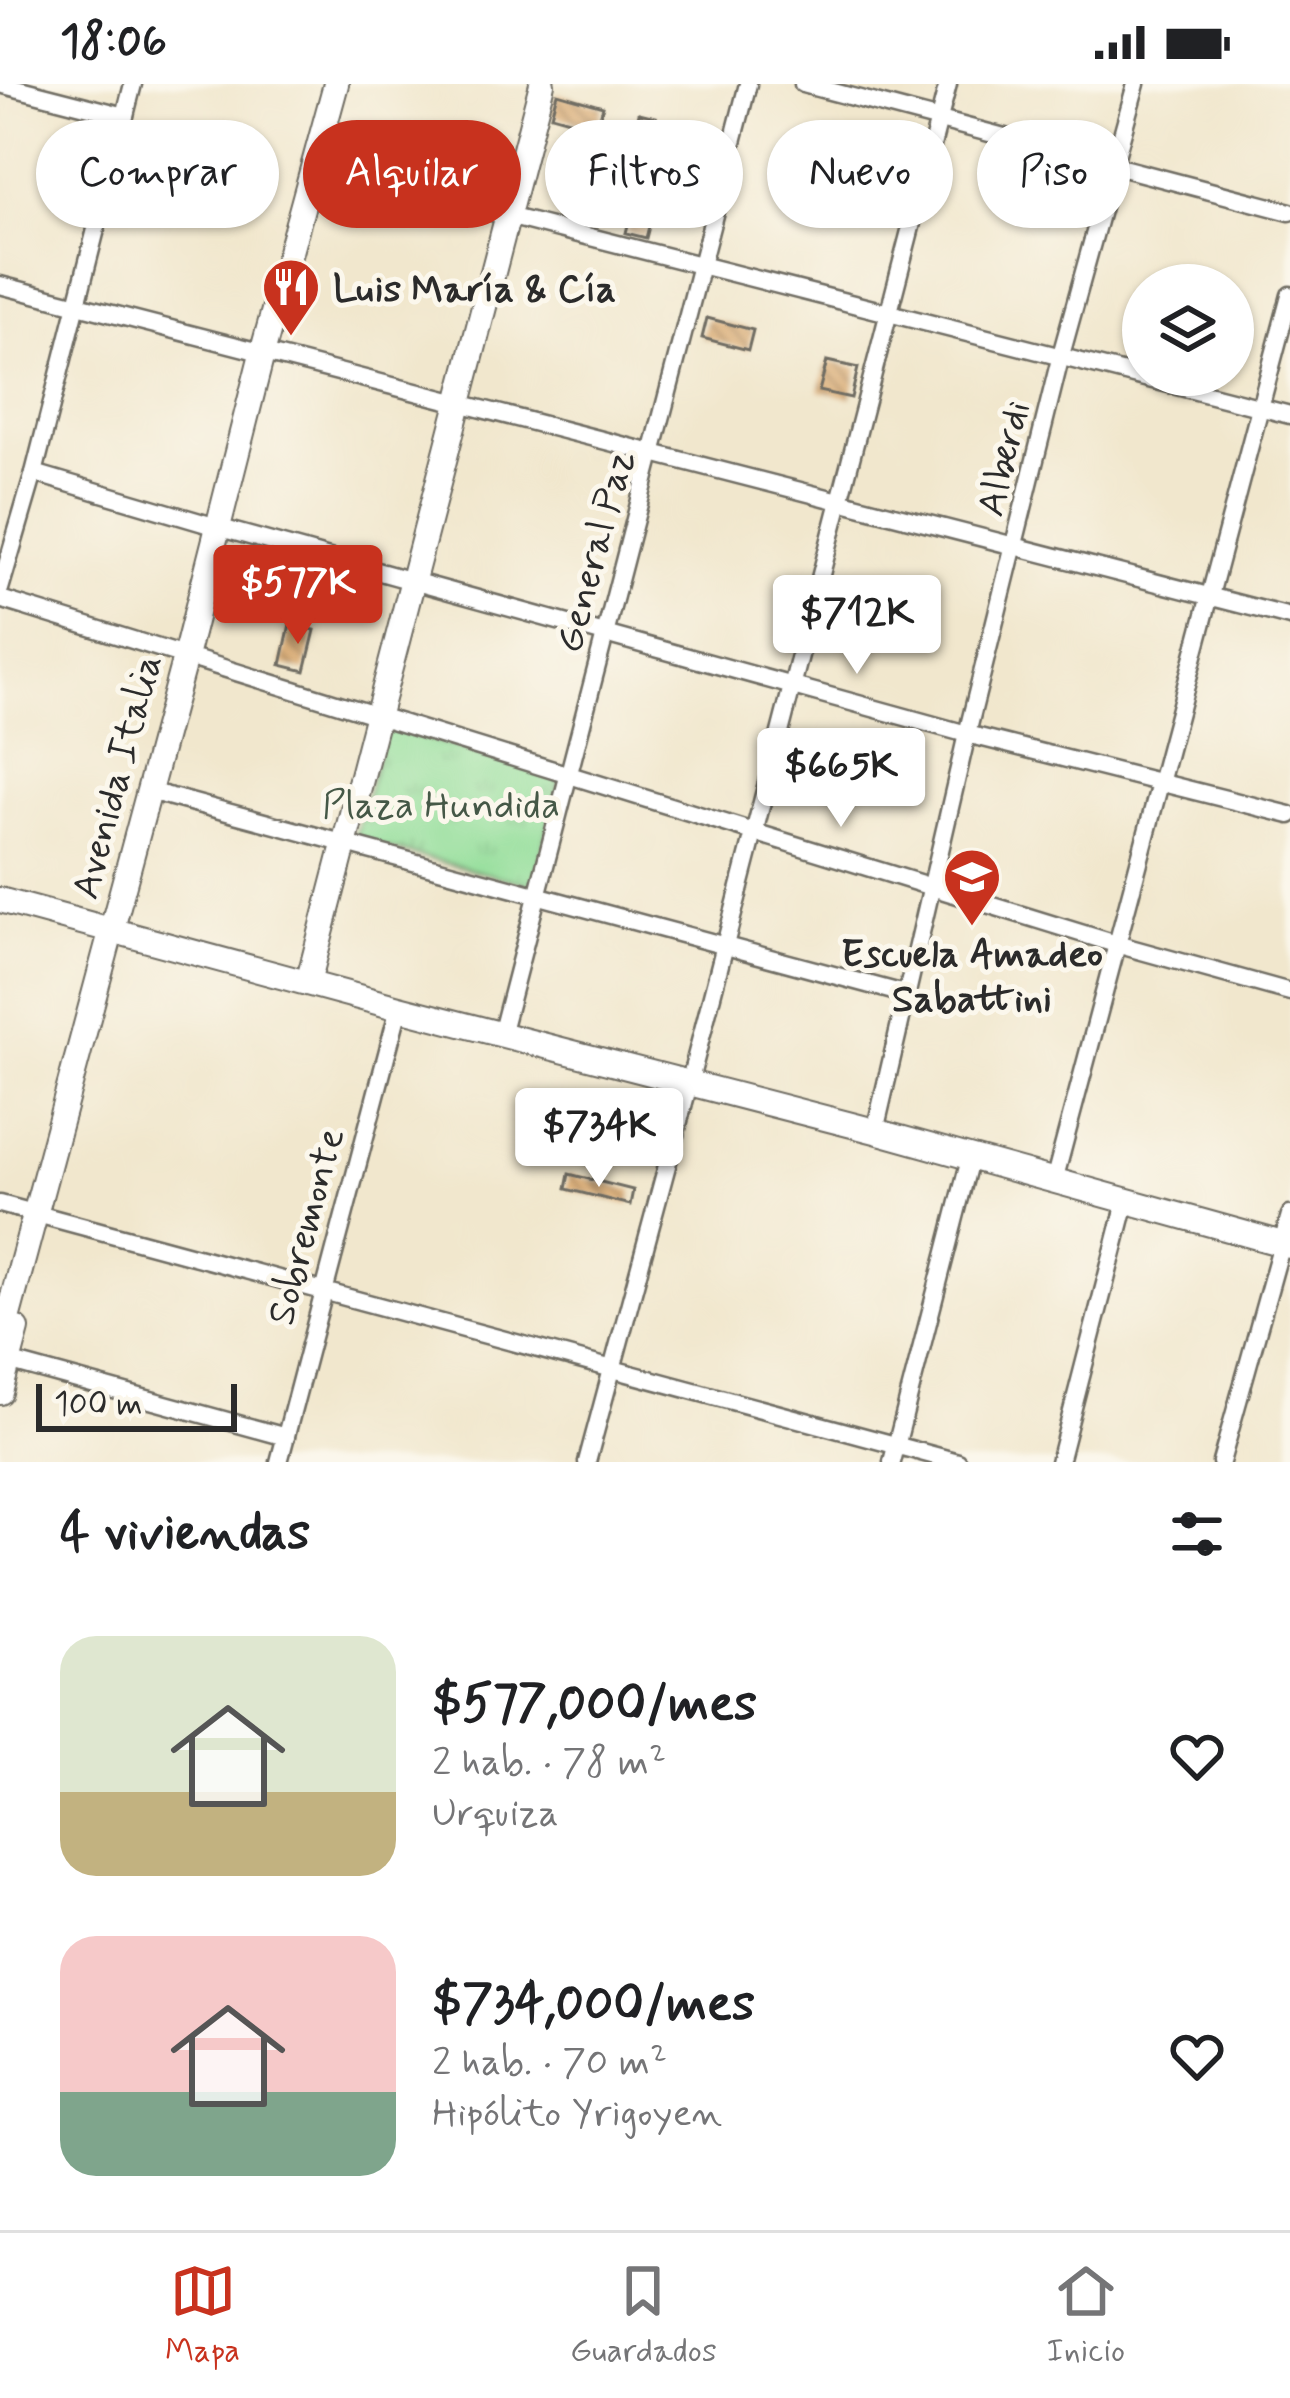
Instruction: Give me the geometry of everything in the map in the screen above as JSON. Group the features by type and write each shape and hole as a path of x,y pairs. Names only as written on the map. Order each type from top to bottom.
{"main road":[{"name":"Avenida Italia","path":"327,120 336,84"},
{"path":"521,165 542,84"},
{"name":"Avenida Italia","path":"0,1392 4,1353 118,932 149,791 303,209"},
{"path":"308,983 505,228"},
{"path":"0,900 875,1131 1286,1245"}],"street":[{"path":"0,84 124,116"},
{"path":"0,590 133,84"},
{"name":"General Paz","path":"501,1035 748,84"},
{"path":"803,84 977,129"},
{"path":"586,1462 948,84"},
{"name":"Alberdi","path":"1126,120 1136,84"},
{"path":"1130,170 1290,212"},
{"path":"521,218 1290,415"},
{"name":"Alberdi","path":"875,1131 967,734 1097,228"},
{"path":"0,285 1290,617"},
{"path":"1054,1181 1290,295"},
{"path":"34,473 967,734 1290,814"},
{"path":"0,599 1116,944 1290,992"},
{"path":"149,791 908,994"},
{"name":"Sobremonte","path":"279,1462 399,1008"},
{"path":"894,1454 970,1159"},
{"path":"1059,1462 1126,1202"},
{"path":"0,1204 610,1370 894,1454 958,1462"},
{"path":"1220,1462 1286,1245 1290,1214"},
{"path":"4,1353 286,1437"}],"green space":[{"name":"Plaza Hundida","path":"386,726 561,778 534,886 354,840"}],"building":[{"path":"557,93 603,106 599,120 551,115"},
{"path":"627,228 649,228 646,238 626,233"},
{"path":"707,318 753,330 748,350 702,338"},
{"path":"827,361 858,368 851,398 819,391"},
{"path":"290,624 315,630 305,671 281,665"},
{"path":"569,1174 633,1190 630,1205 566,1189"}],"place":[{"name":"Luis María & Cía","path":"291,338"},
{"name":"Escuela Amadeo Sabattini","path":"972,928"}]}
